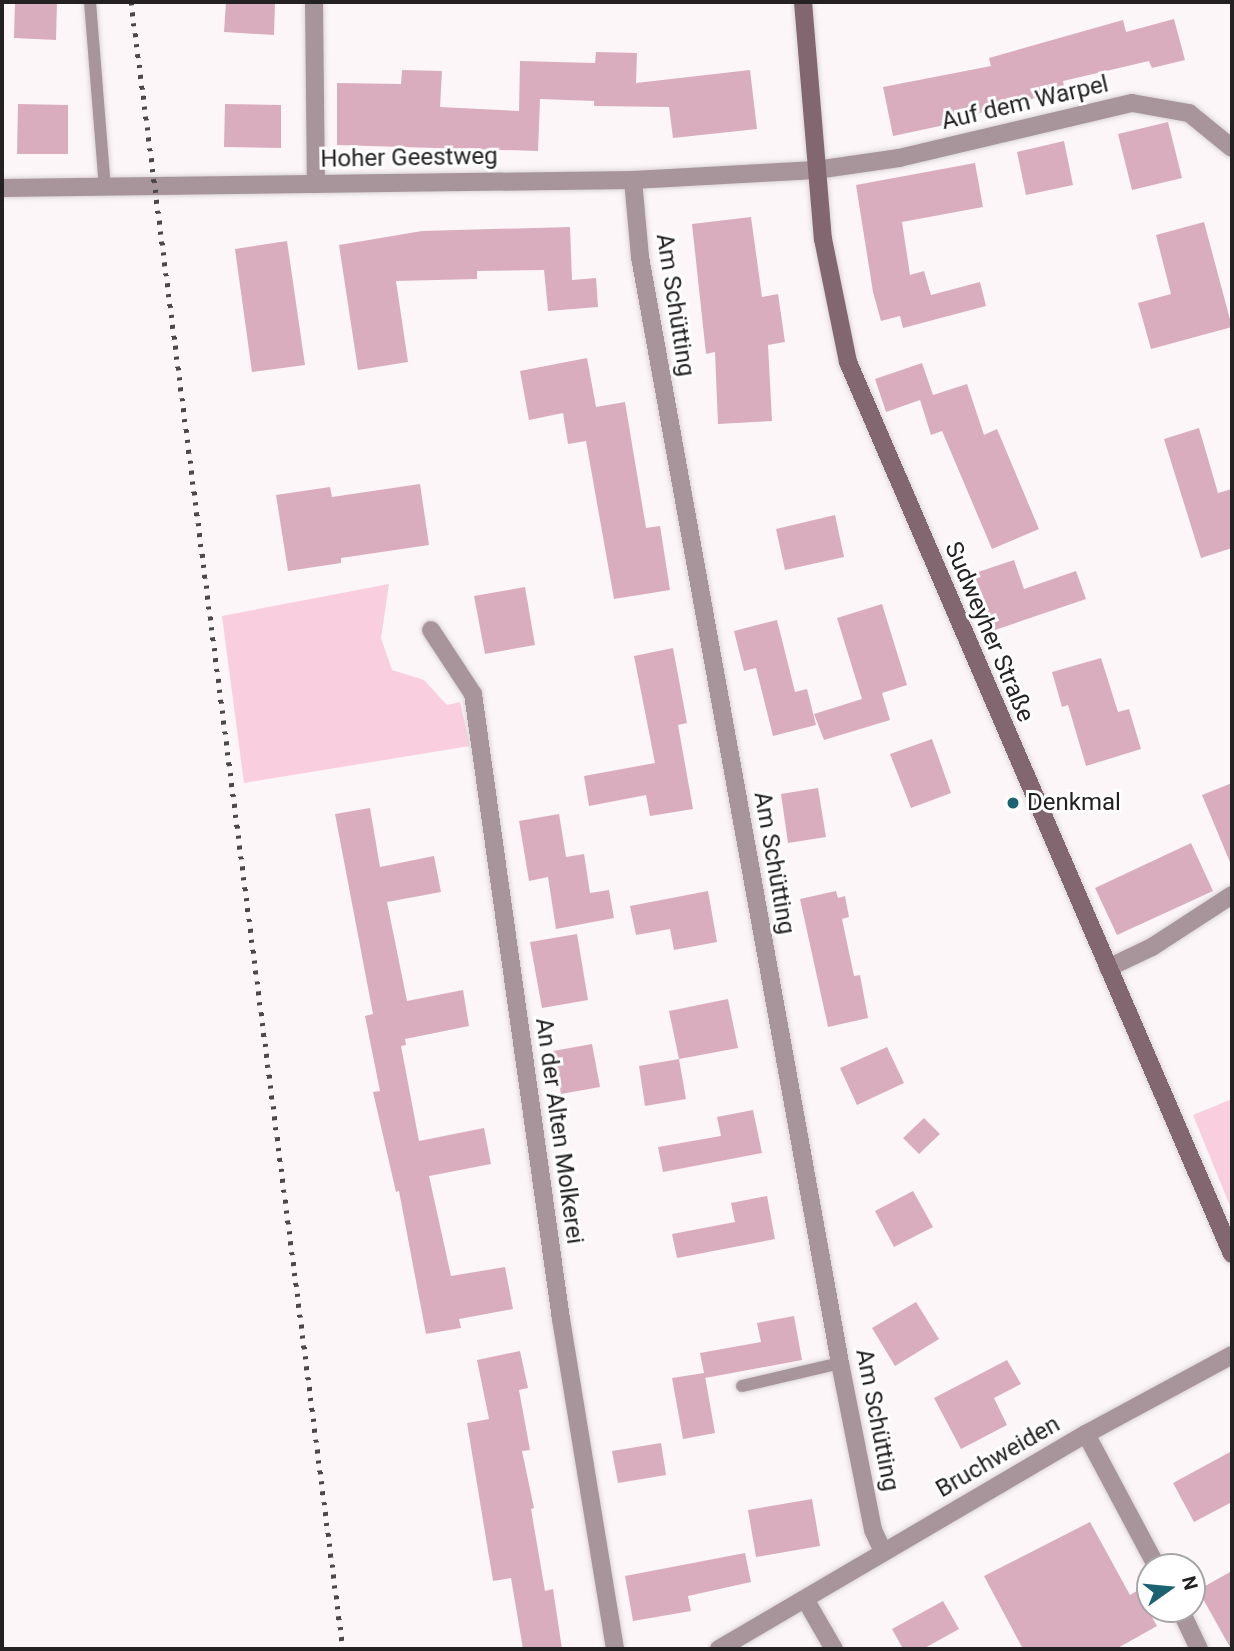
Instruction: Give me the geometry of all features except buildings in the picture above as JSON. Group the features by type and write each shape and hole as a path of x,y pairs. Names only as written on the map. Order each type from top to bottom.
{"street":[{"path":"314,2 316,184"},
{"name":"Sudweyher Straße","path":"803,2 823,239 836,312 852,373 1232,1254"},
{"name":"Auf dem Warpel","path":"816,170 899,158 1132,103 1189,113 1232,148"},
{"name":"Hoher Geestweg","path":"2,188 633,180 816,170"},
{"name":"Am Schütting","path":"633,180 640,257 840,1363 873,1530 883,1551"},
{"name":"An der Alten Molkerei","path":"431,630 473,694 561,1319 615,1649"},
{"path":"1108,968 1152,947 1232,895"},
{"name":"Bruchweiden","path":"719,1649 1086,1434 1232,1355"},
{"path":"1086,1434 1150,1553"},
{"path":"805,1599 834,1649"},
{"path":"1186,1623 1197,1648"}],"lane":[{"path":"90,2 105,187"},
{"path":"742,1386 840,1363"}],"shaded area":[{"path":"389,584 381,638 392,670 424,680 447,705 460,702 470,746 244,783 222,616"},
{"path":"1232,1099 1232,1211 1193,1115"}],"railway":[{"path":"131,2 343,1649"}],"place":[{"name":"Denkmal","path":"1013,803"}]}
